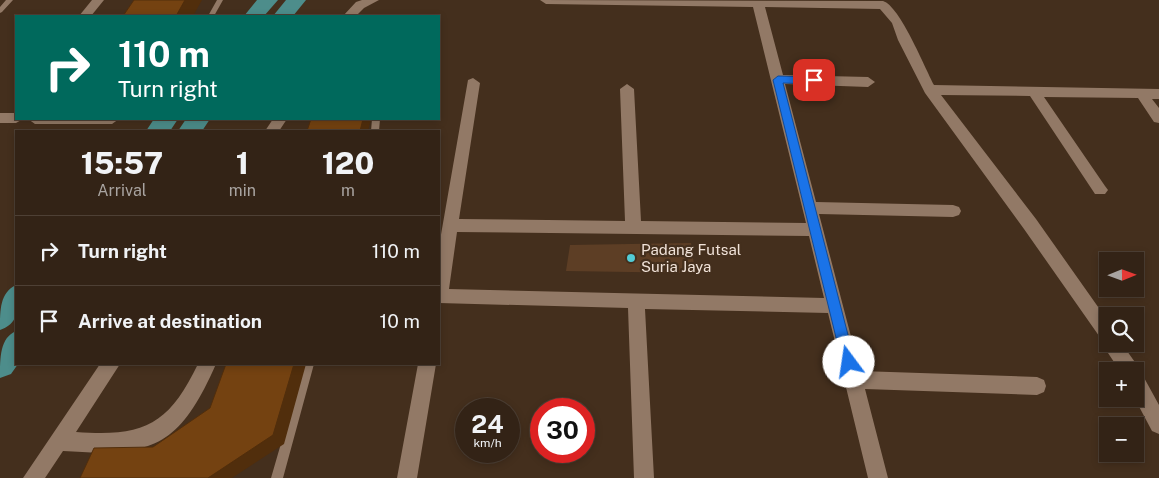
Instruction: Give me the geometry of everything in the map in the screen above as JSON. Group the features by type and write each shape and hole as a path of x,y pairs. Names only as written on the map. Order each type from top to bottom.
{"main road":[{"path":"255,15 268,0"},
{"path":"284,15 296,0"},
{"path":"158,130 167,120"},
{"path":"190,130 198,120"},
{"path":"0,317 15,299"},
{"path":"0,364 15,345"}],"street":[{"path":"86,15 98,0"},
{"path":"350,15 360,5 372,0"},
{"path":"546,0 883,5 898,22 912,56 930,90 1030,224 1099,323"},
{"path":"758,4 878,478"},
{"path":"778,80 868,82"},
{"path":"440,290 473,83"},
{"path":"627,89 633,227"},
{"path":"930,90 1159,94"},
{"path":"1034,92 1100,190"},
{"path":"1141,94 1159,118"},
{"path":"0,118 15,118"},
{"path":"810,208 953,211"},
{"path":"451,225 816,230"},
{"path":"440,296 835,306"},
{"path":"636,301 644,478"},
{"path":"33,478 111,365"},
{"path":"58,441 115,444 144,438 162,428 183,409 194,393 207,365"},
{"path":"407,478 427,365"},
{"path":"854,380 1037,386"},
{"path":"1144,390 1153,400 1159,424"}],"lane":[{"path":"0,11 10,0"},
{"path":"212,15 220,0"},
{"path":"277,478 309,365"}],"shaded area":[{"name":"Padang Futsal Suria Jaya","path":"691,243 695,273 566,271 570,245"}],"building":[{"path":"134,0 185,0 177,15 124,15"},
{"path":"311,120 363,120 360,130 307,130"},
{"path":"226,365 294,365 273,435 208,478 80,478 94,448 153,447 210,408"}],"place":[{"name":"Padang Futsal Suria Jaya","path":"631,258"}],"route":[{"path":"814,80 778,80 849,362"}]}
